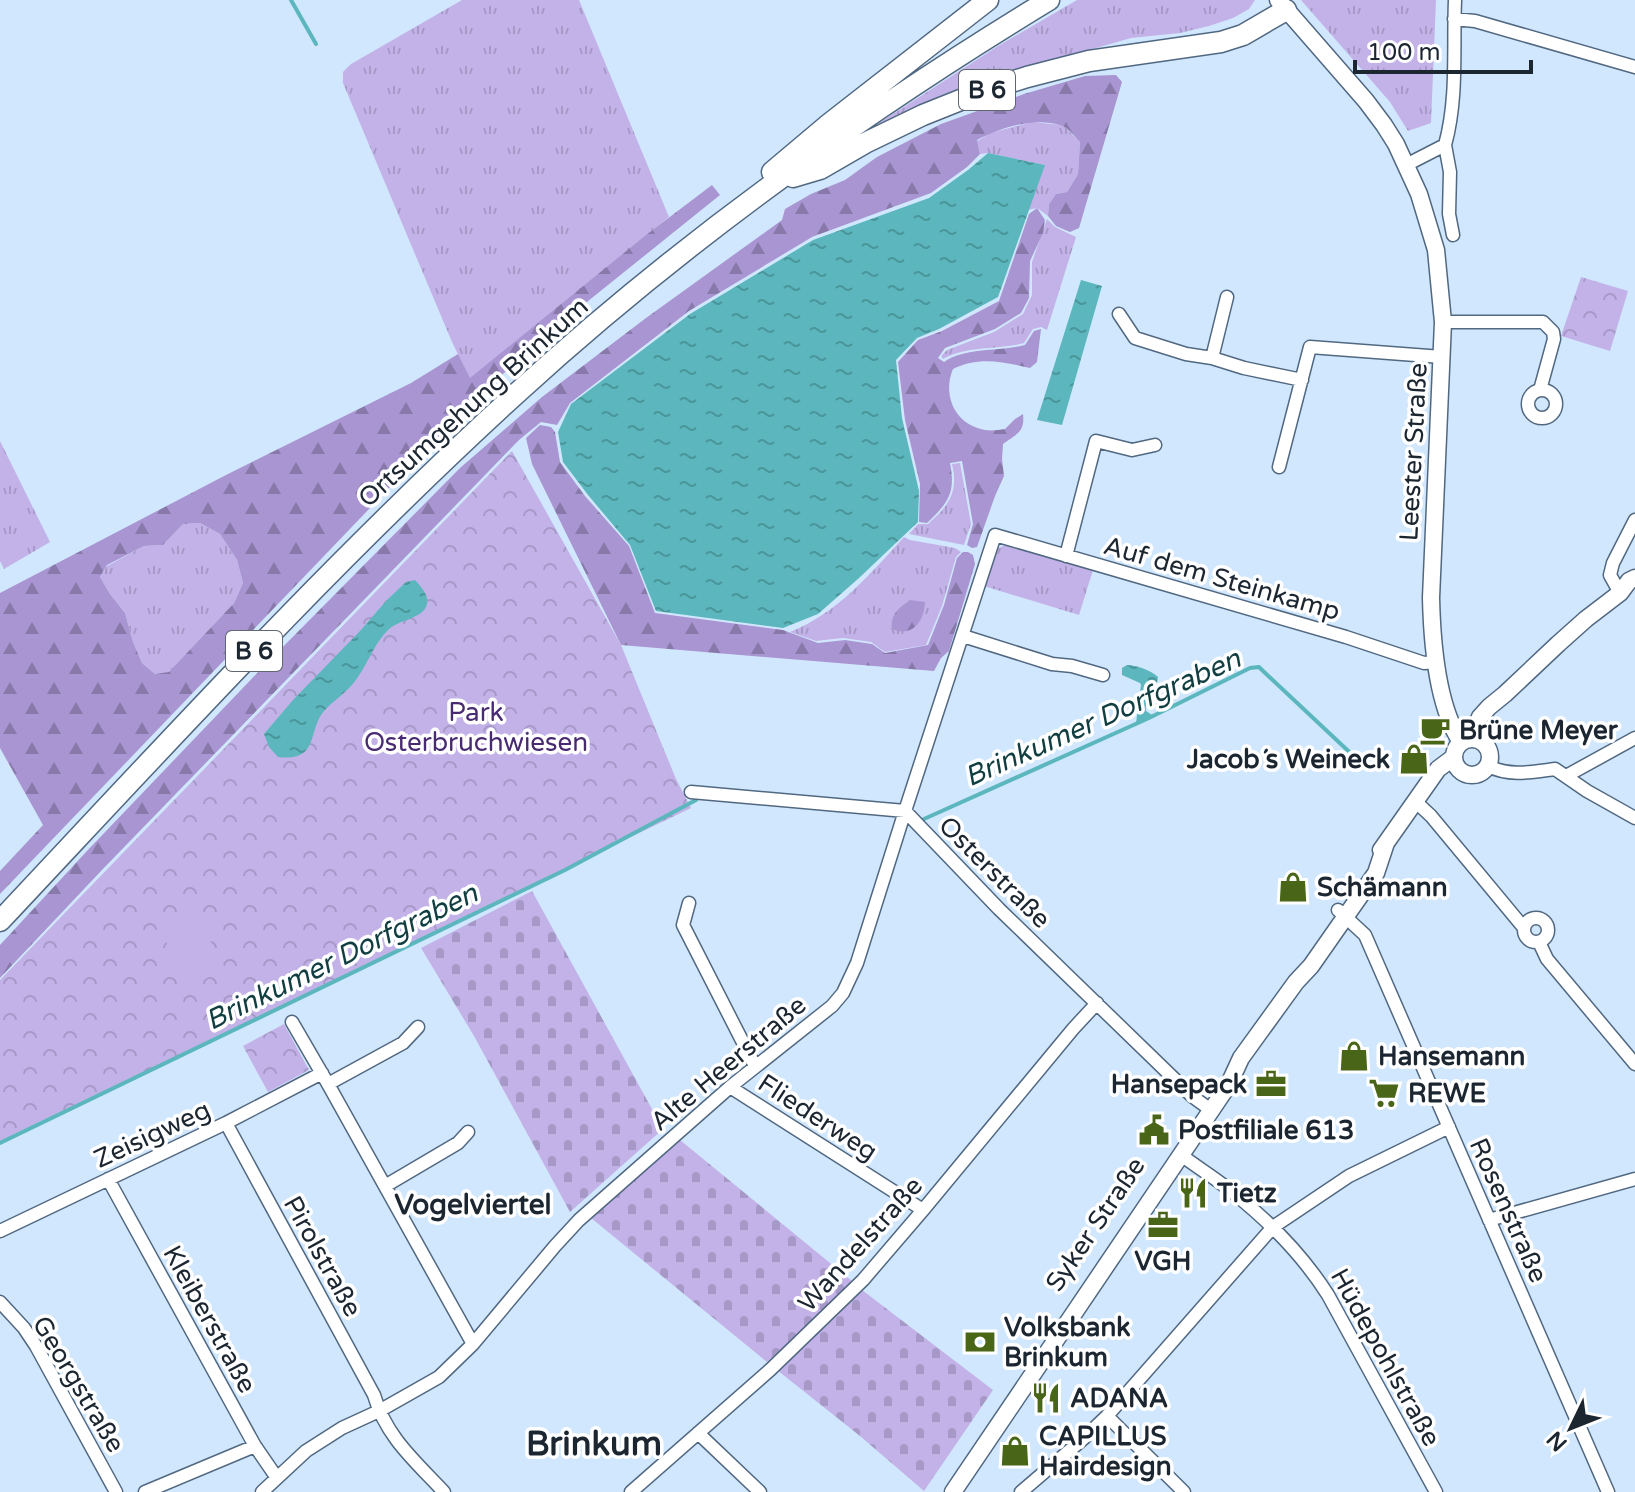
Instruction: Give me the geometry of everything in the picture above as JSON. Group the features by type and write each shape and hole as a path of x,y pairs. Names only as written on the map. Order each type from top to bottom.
{"highway":[{"name":"B 6","path":"745,205 776,166 988,0"},
{"name":"Ortsumgehung Brinkum","path":"0,921 310,592 550,363 745,205 932,72 1049,0"},
{"name":"B 6","path":"778,181 820,169 912,120 983,91 1089,61 1221,42 1243,35 1282,5"}],"street":[{"path":"1453,235 1449,214 1450,172 1445,145 1451,124 1454,83 1455,0"},
{"name":"Leester Straße","path":"1282,5 1366,101 1396,144 1419,194 1436,250 1443,322 1432,635 1453,729 1466,750 1489,750 1488,766"},
{"path":"1454,19 1475,21 1635,67"},
{"path":"1406,165 1445,145"},
{"path":"1212,358 1227,297"},
{"path":"1119,314 1135,338 1186,354 1302,380"},
{"path":"1443,322 1543,322 1553,332 1554,339 1540,390"},
{"path":"1279,467 1310,347 1442,357"},
{"path":"1066,556 1096,441 1132,450 1155,445"},
{"path":"1628,591 1610,575 1635,520"},
{"name":"Auf dem Steinkamp","path":"995,535 1346,637 1424,663 1436,662"},
{"name":"Alte Heerstraße","path":"262,1492 306,1451 342,1428 439,1377 473,1344 572,1227 730,1087 832,1006 843,993 857,963 995,535"},
{"path":"1628,591 1629,581 1635,578"},
{"path":"1628,591 1586,619 1505,694 1491,719 1466,750 1467,774 1475,775 1488,766 1518,774 1555,769 1635,818"},
{"path":"963,636 1052,664 1103,675"},
{"path":"1566,776 1635,738"},
{"name":"Syker Straße","path":"941,1492 1208,1108 1229,1084 1236,1066 1311,966 1342,913 1376,873 1386,843 1415,801 1466,750"},
{"name":"Osterstraße","path":"691,792 905,811 999,909 1208,1108"},
{"path":"1415,801 1524,928 1528,939 1539,942 1547,935 1546,923 1541,919 1527,922 1524,928"},
{"path":"689,903 683,925 755,1066"},
{"name":"Rosenstraße","path":"1342,913 1365,935 1608,1492"},
{"path":"1539,942 1547,959 1635,1064"},
{"name":"Wandelstraße","path":"631,1492 771,1369 863,1280 1097,1003"},
{"path":"292,1022 473,1344"},
{"name":"Zeisigweg","path":"0,1231 403,1043 418,1027"},
{"name":"Fliederweg","path":"730,1087 923,1210"},
{"name":"Syker Straße","path":"953,1492 1181,1155 1208,1108"},
{"name":"Pirolstraße","path":"226,1123 374,1395 394,1439 444,1492"},
{"path":"1021,1492 1107,1416 1273,1227 1349,1176 1449,1127"},
{"path":"385,1186 458,1143 468,1132"},
{"name":"Hüdepohlstraße","path":"1181,1155 1229,1189 1273,1227 1312,1270 1436,1492"},
{"name":"Kleiberstraße","path":"108,1179 255,1446 277,1478"},
{"path":"1489,1220 1635,1179"},
{"name":"Georgstraße","path":"0,1302 36,1346 116,1492"},
{"path":"1107,1416 1184,1492"},
{"path":"698,1433 760,1492"},
{"path":"145,1492 255,1446"}],"green space":[{"path":"462,0 579,0 669,217 470,379 343,83 343,72 351,64"},
{"path":"1077,0 1255,0 1249,9 1209,26 1180,33 1131,38 1006,74 876,125 998,46"},
{"path":"1301,0 1436,0 1431,123 1408,131 1390,102"},
{"path":"1116,75 1122,82 1079,228 1070,232 1056,226 1048,216 1049,204 1056,194 1067,192 1078,174 1080,142 1060,125 1039,122 1017,125 977,140 980,154 931,193 812,237 689,311 570,403 557,425 541,422 519,440 0,978 0,945 86,852 460,468 542,397 782,220 785,209 811,194 845,180 877,157 941,124 1085,76"},
{"path":"1031,122 1063,125 1080,142 1078,174 1067,192 1056,194 1049,204 1048,216 1037,208 1028,210 1044,165 980,154 977,141 991,133"},
{"path":"712,185 720,195 557,326 494,382 0,894 0,871 43,825 0,748 0,593 411,383 458,354 470,378","holes":["200,523 220,534 237,560 243,583 234,603 169,672 155,674 142,663 125,613 100,577 107,565 144,546 163,545 183,524"]},
{"path":"1037,208 1045,220 1043,233 1030,261 1029,298 1021,313 995,329 945,348 938,358 944,362 962,354 1025,345 1034,331 1041,329 1037,362 1030,368 982,361 953,369 950,398 966,422 985,430 1000,430 1023,414 1021,429 1003,444 1004,476 977,547 972,548 967,545 973,524 962,461 950,463 951,490 945,503 927,523 919,522 920,484 905,420 898,362 918,340 999,301 1029,214"},
{"path":"1047,219 1055,227 1076,237 1047,330 1041,327 1033,329 1024,343 973,350 943,359 941,356 947,350 994,332 1023,314 1032,295 1032,262"},
{"path":"1581,277 1628,291 1610,351 1561,336"},
{"path":"540,425 551,427 555,432 560,462 629,546 655,613 783,630 818,643 845,640 872,644 885,653 928,645 944,605 957,558 968,552 973,555 975,564 949,651 934,671 621,645 532,464 526,438"},
{"path":"0,441 50,542 4,569 0,561"},
{"name":"Park Osterbruchwiesen","path":"512,451 621,645 691,808 0,1141 0,980"},
{"path":"960,463 971,524 964,545 909,534 918,524 928,524 946,505 953,491 952,464"},
{"path":"200,523 220,534 237,560 243,583 234,603 169,673 155,674 142,663 125,613 100,577 107,566 144,546 163,545 183,524"},
{"path":"904,537 961,552 956,557 942,606 926,645 885,652 871,642 843,638 816,641 790,632 838,603"},
{"path":"1005,545 1093,570 1079,615 984,586 995,550"},
{"path":"910,600 925,602 920,621 906,631 892,629 894,615"},
{"path":"532,891 663,1129 570,1212 474,1036 421,948"},
{"path":"196,914 225,968 191,987 161,933"},
{"path":"284,1024 309,1070 268,1092 243,1046"},
{"path":"680,1140 852,1281 767,1362 591,1218"},
{"path":"862,1290 993,1390 924,1491 777,1370"}],"water":[{"path":"988,153 1045,165 998,297 917,338 896,360 902,418 919,491 918,522 818,614 783,628 656,611 630,545 563,462 558,432 571,404 690,314 813,240 929,198"},
{"path":"1081,280 1102,286 1062,425 1037,420"},
{"path":"415,580 426,596 423,611 393,626 383,635 352,685 324,711 307,750 301,755 278,757 269,747 264,734 386,601 406,582"},
{"path":"1127,665 1143,668 1158,677 1146,706 1146,711 1152,715 1136,723 1141,685 1122,675 1122,668"}],"waterway":[{"path":"291,0 316,44"},
{"name":"Brinkumer Dorfgraben","path":"924,819 1149,718 1250,668 1259,667 1360,762"},
{"name":"Brinkumer Dorfgraben","path":"0,1143 565,870 696,800"}],"place":[{"name":"Brüne Meyer","path":"1435,730"},
{"name":"Jacob´s Weineck","path":"1414,759"},
{"name":"Schämann","path":"1293,887"},
{"name":"Hansemann","path":"1354,1056"},
{"name":"Hansepack","path":"1271,1084"},
{"name":"REWE","path":"1384,1093"},
{"name":"Postfiliale 613","path":"1154,1130"},
{"name":"Tietz","path":"1193,1193"},
{"name":"VGH","path":"1163,1225"},
{"name":"Volksbank Brinkum","path":"980,1342"},
{"name":"ADANA","path":"1046,1398"},
{"name":"CAPILLUS Hairdesign","path":"1015,1451"}],"district":[{"name":"Vogelviertel","path":"473,1204"},
{"name":"Brinkum","path":"594,1443"}]}
